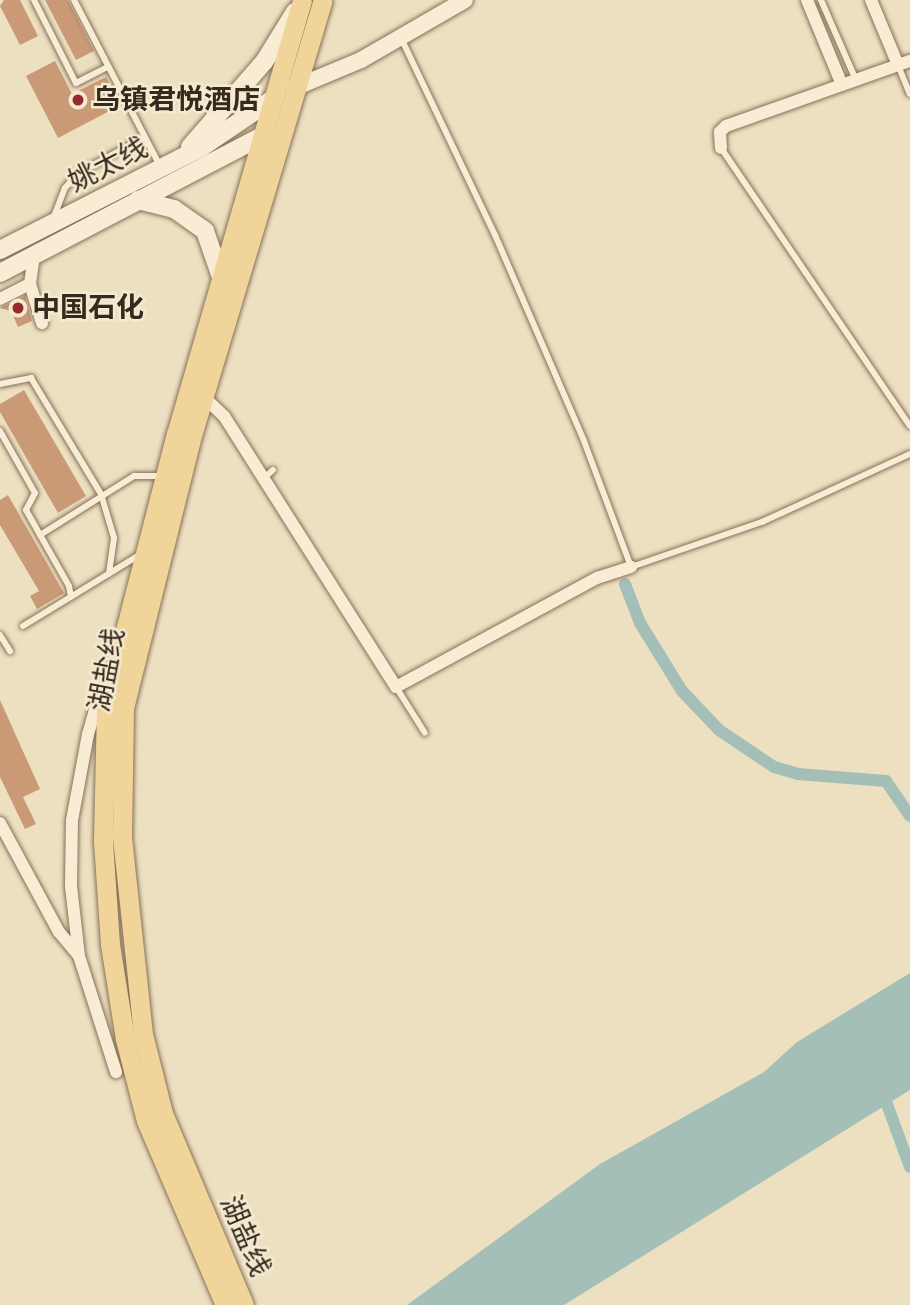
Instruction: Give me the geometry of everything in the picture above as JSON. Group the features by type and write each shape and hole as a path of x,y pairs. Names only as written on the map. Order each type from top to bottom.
{"main road":[{"name":"湖盐线","path":"244,1305 163,1114 143,1034 122,837 124,708 203,397 285,117 323,0"},
{"name":"湖盐线","path":"225,1305 146,1121 125,1039 110,944 103,840 106,704 165,476 302,1"},
{"path":"181,157 264,62 302,1"},
{"path":"273,99 294,88"},
{"name":"姚太线","path":"0,250 181,157 273,99"},
{"path":"264,135 285,117"},
{"name":"姚太线","path":"0,273 264,135"},
{"path":"138,201 174,209 205,231 222,279"}],"street":[{"path":"807,0 842,85"},
{"path":"721,148 720,132 726,126 904,63 871,0"},
{"path":"294,88 335,73 461,1"},
{"path":"34,255 30,284 42,323"},
{"path":"0,299 30,284"},
{"path":"203,397 224,416 268,474 396,687 597,578 631,567"},
{"path":"106,704 95,710 72,820 71,886 79,956 116,1072"},
{"path":"0,823 59,932 79,956"}],"lane":[{"path":"34,0 76,83 107,66"},
{"path":"74,0 143,138 161,168"},
{"path":"821,0 856,80"},
{"path":"400,36 500,247 584,441 631,567 762,522 910,454"},
{"path":"904,63 910,94"},
{"path":"51,224 65,188 77,174 143,138"},
{"path":"721,148 910,426"},
{"path":"0,384 32,378 101,494 114,538 109,573"},
{"path":"0,431 34,493 26,510 69,586 71,597"},
{"path":"40,535 101,494 134,477 165,476"},
{"path":"23,626 146,551"},
{"path":"0,635 10,651"},
{"path":"396,687 425,733"}],"water":[{"path":"910,973 910,1090 564,1305 407,1305 600,1164 764,1072 797,1042"}],"building":[{"path":"4,0 20,0 38,36 20,45 0,6"},
{"path":"45,0 68,0 94,51 76,60"},
{"name":"乌镇君悦酒店","path":"55,61 72,94 106,77 121,105 58,138 26,76"},
{"path":"25,296 32,321 18,327 11,311 0,308"},
{"path":"24,390 86,496 58,513 0,412 0,404"},
{"path":"8,495 64,593 37,609 30,596 39,591 0,525 0,500"},
{"path":"0,700 40,789 23,797 36,824 25,829 0,777"}],"waterway":[{"path":"625,584 640,623 682,691 719,730 774,767 798,774 886,781 910,816"},
{"path":"881,1088 910,1167"}],"place":[{"name":"乌镇君悦酒店","path":"78,100"},
{"name":"中国石化","path":"18,308"}]}
